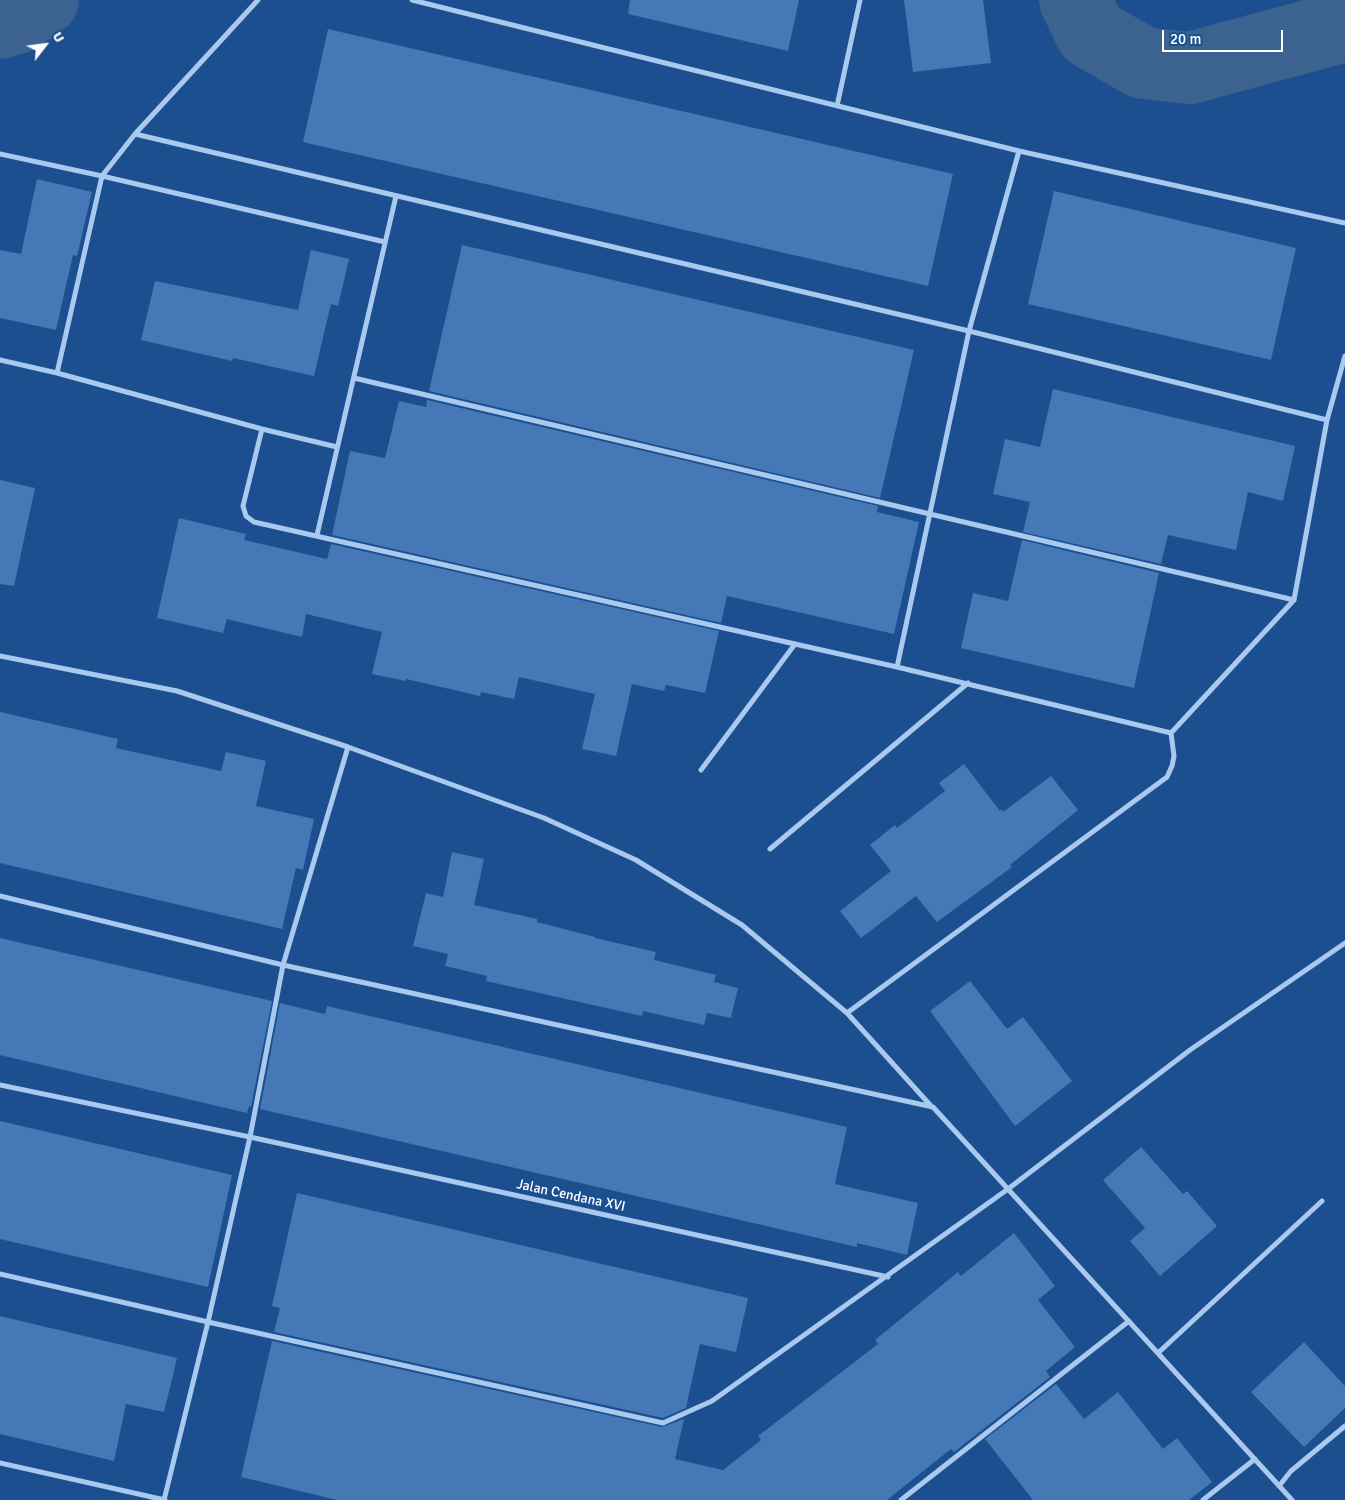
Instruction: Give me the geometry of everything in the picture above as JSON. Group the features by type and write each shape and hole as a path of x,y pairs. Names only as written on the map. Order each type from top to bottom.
{"street":[{"path":"57,373 102,176 136,134 258,0"},
{"path":"412,0 1019,151 1345,223"},
{"path":"837,106 860,0"},
{"path":"136,134 969,331 1327,420"},
{"path":"897,667 969,331 1019,151"},
{"path":"0,154 385,242"},
{"path":"317,535 396,196"},
{"path":"1171,734 1294,600 1327,420 1345,356"},
{"path":"0,360 57,373 262,429 337,447"},
{"path":"354,378 1294,600"},
{"path":"262,429 243,506 246,516 254,522 968,683 1171,734"},
{"path":"701,770 795,644"},
{"path":"0,656 177,691 348,747 544,818 636,860 742,925 847,1013 1292,1500"},
{"path":"770,849 968,683"},
{"path":"847,1013 1168,777 1174,756 1171,734"},
{"path":"0,1464 165,1500 250,1136 282,965 348,747"},
{"path":"0,896 282,965 933,1107"},
{"path":"0,1274 663,1423 712,1402 1008,1190 1190,1050 1345,943"},
{"name":"Jalan Cendana XVI","path":"0,1085 250,1136 888,1277"},
{"path":"1158,1352 1322,1201"},
{"path":"901,1500 1129,1321"},
{"path":"1279,1486 1291,1471 1345,1426"},
{"path":"1203,1500 1255,1459"}],"building":[{"path":"630,0 799,0 788,51 628,14"},
{"path":"904,0 983,0 991,63 913,72"},
{"path":"328,29 953,174 928,286 303,142"},
{"path":"37,179 92,192 77,256 73,255 56,330 0,318 0,250 21,254"},
{"path":"1054,191 1296,248 1271,360 1028,304"},
{"path":"462,245 914,350 880,498 429,391"},
{"path":"311,250 349,259 338,306 331,304 314,376 233,358 232,361 141,340 155,281 298,310"},
{"path":"1053,389 1295,446 1283,501 1248,492 1236,550 1168,535 1161,564 1023,532 1030,502 993,494 1005,439 1040,447"},
{"path":"427,400 878,506 877,512 919,522 894,634 727,596 721,623 332,535 350,451 385,458 399,401 426,407"},
{"path":"0,480 35,488 14,586 0,584"},
{"path":"179,518 246,534 244,540 327,559 331,544 719,631 705,693 666,685 664,691 632,684 616,756 582,749 595,694 519,677 514,699 481,692 480,696 406,679 406,681 372,674 382,632 306,614 302,637 227,619 223,633 157,618"},
{"path":"1022,540 1159,573 1134,688 961,648 973,593 1008,601"},
{"path":"0,712 118,739 116,748 221,771 226,752 266,761 256,806 314,819 303,870 296,868 282,929 0,863"},
{"path":"964,764 1000,811 1002,809 1003,812 1051,776 1078,810 1010,865 1012,867 937,922 916,896 861,938 840,911 891,871 870,845 895,825 897,828 945,791 939,783"},
{"path":"452,852 484,859 474,905 537,919 537,922 656,952 654,960 716,975 714,982 738,988 731,1018 707,1013 704,1025 643,1011 642,1016 486,981 487,976 445,966 448,954 413,946 426,893 443,897"},
{"path":"0,938 272,1001 251,1107 249,1106 247,1113 0,1055"},
{"path":"970,981 1007,1029 1023,1017 1072,1081 1015,1126 930,1011"},
{"path":"280,1003 325,1014 327,1006 847,1127 835,1184 918,1203 907,1255 857,1243 857,1247 260,1109"},
{"path":"0,1121 232,1175 208,1287 0,1239"},
{"path":"1141,1147 1183,1194 1187,1191 1217,1226 1160,1276 1130,1241 1145,1228 1103,1180"},
{"path":"297,1193 748,1298 736,1352 700,1344 686,1408 663,1418 274,1332 280,1308 272,1306"},
{"path":"1014,1233 1055,1286 1038,1300 1075,1347 1046,1371 1050,1377 954,1452 951,1449 887,1500 337,1500 241,1477 272,1341 662,1427 684,1419 675,1459 723,1470 761,1440 758,1436 878,1344 875,1340 958,1272 961,1276"},
{"path":"0,1316 177,1358 164,1412 126,1404 114,1461 0,1434"},
{"path":"1304,1342 1345,1386 1345,1408 1304,1447 1251,1392"},
{"path":"1056,1384 1084,1419 1118,1392 1163,1449 1177,1438 1212,1482 1189,1500 1033,1500 985,1439"}],"waterway":[{"path":"0,23 17,18 43,0"},
{"path":"1075,0 1091,33 1143,63 1190,68 1345,26"}]}
